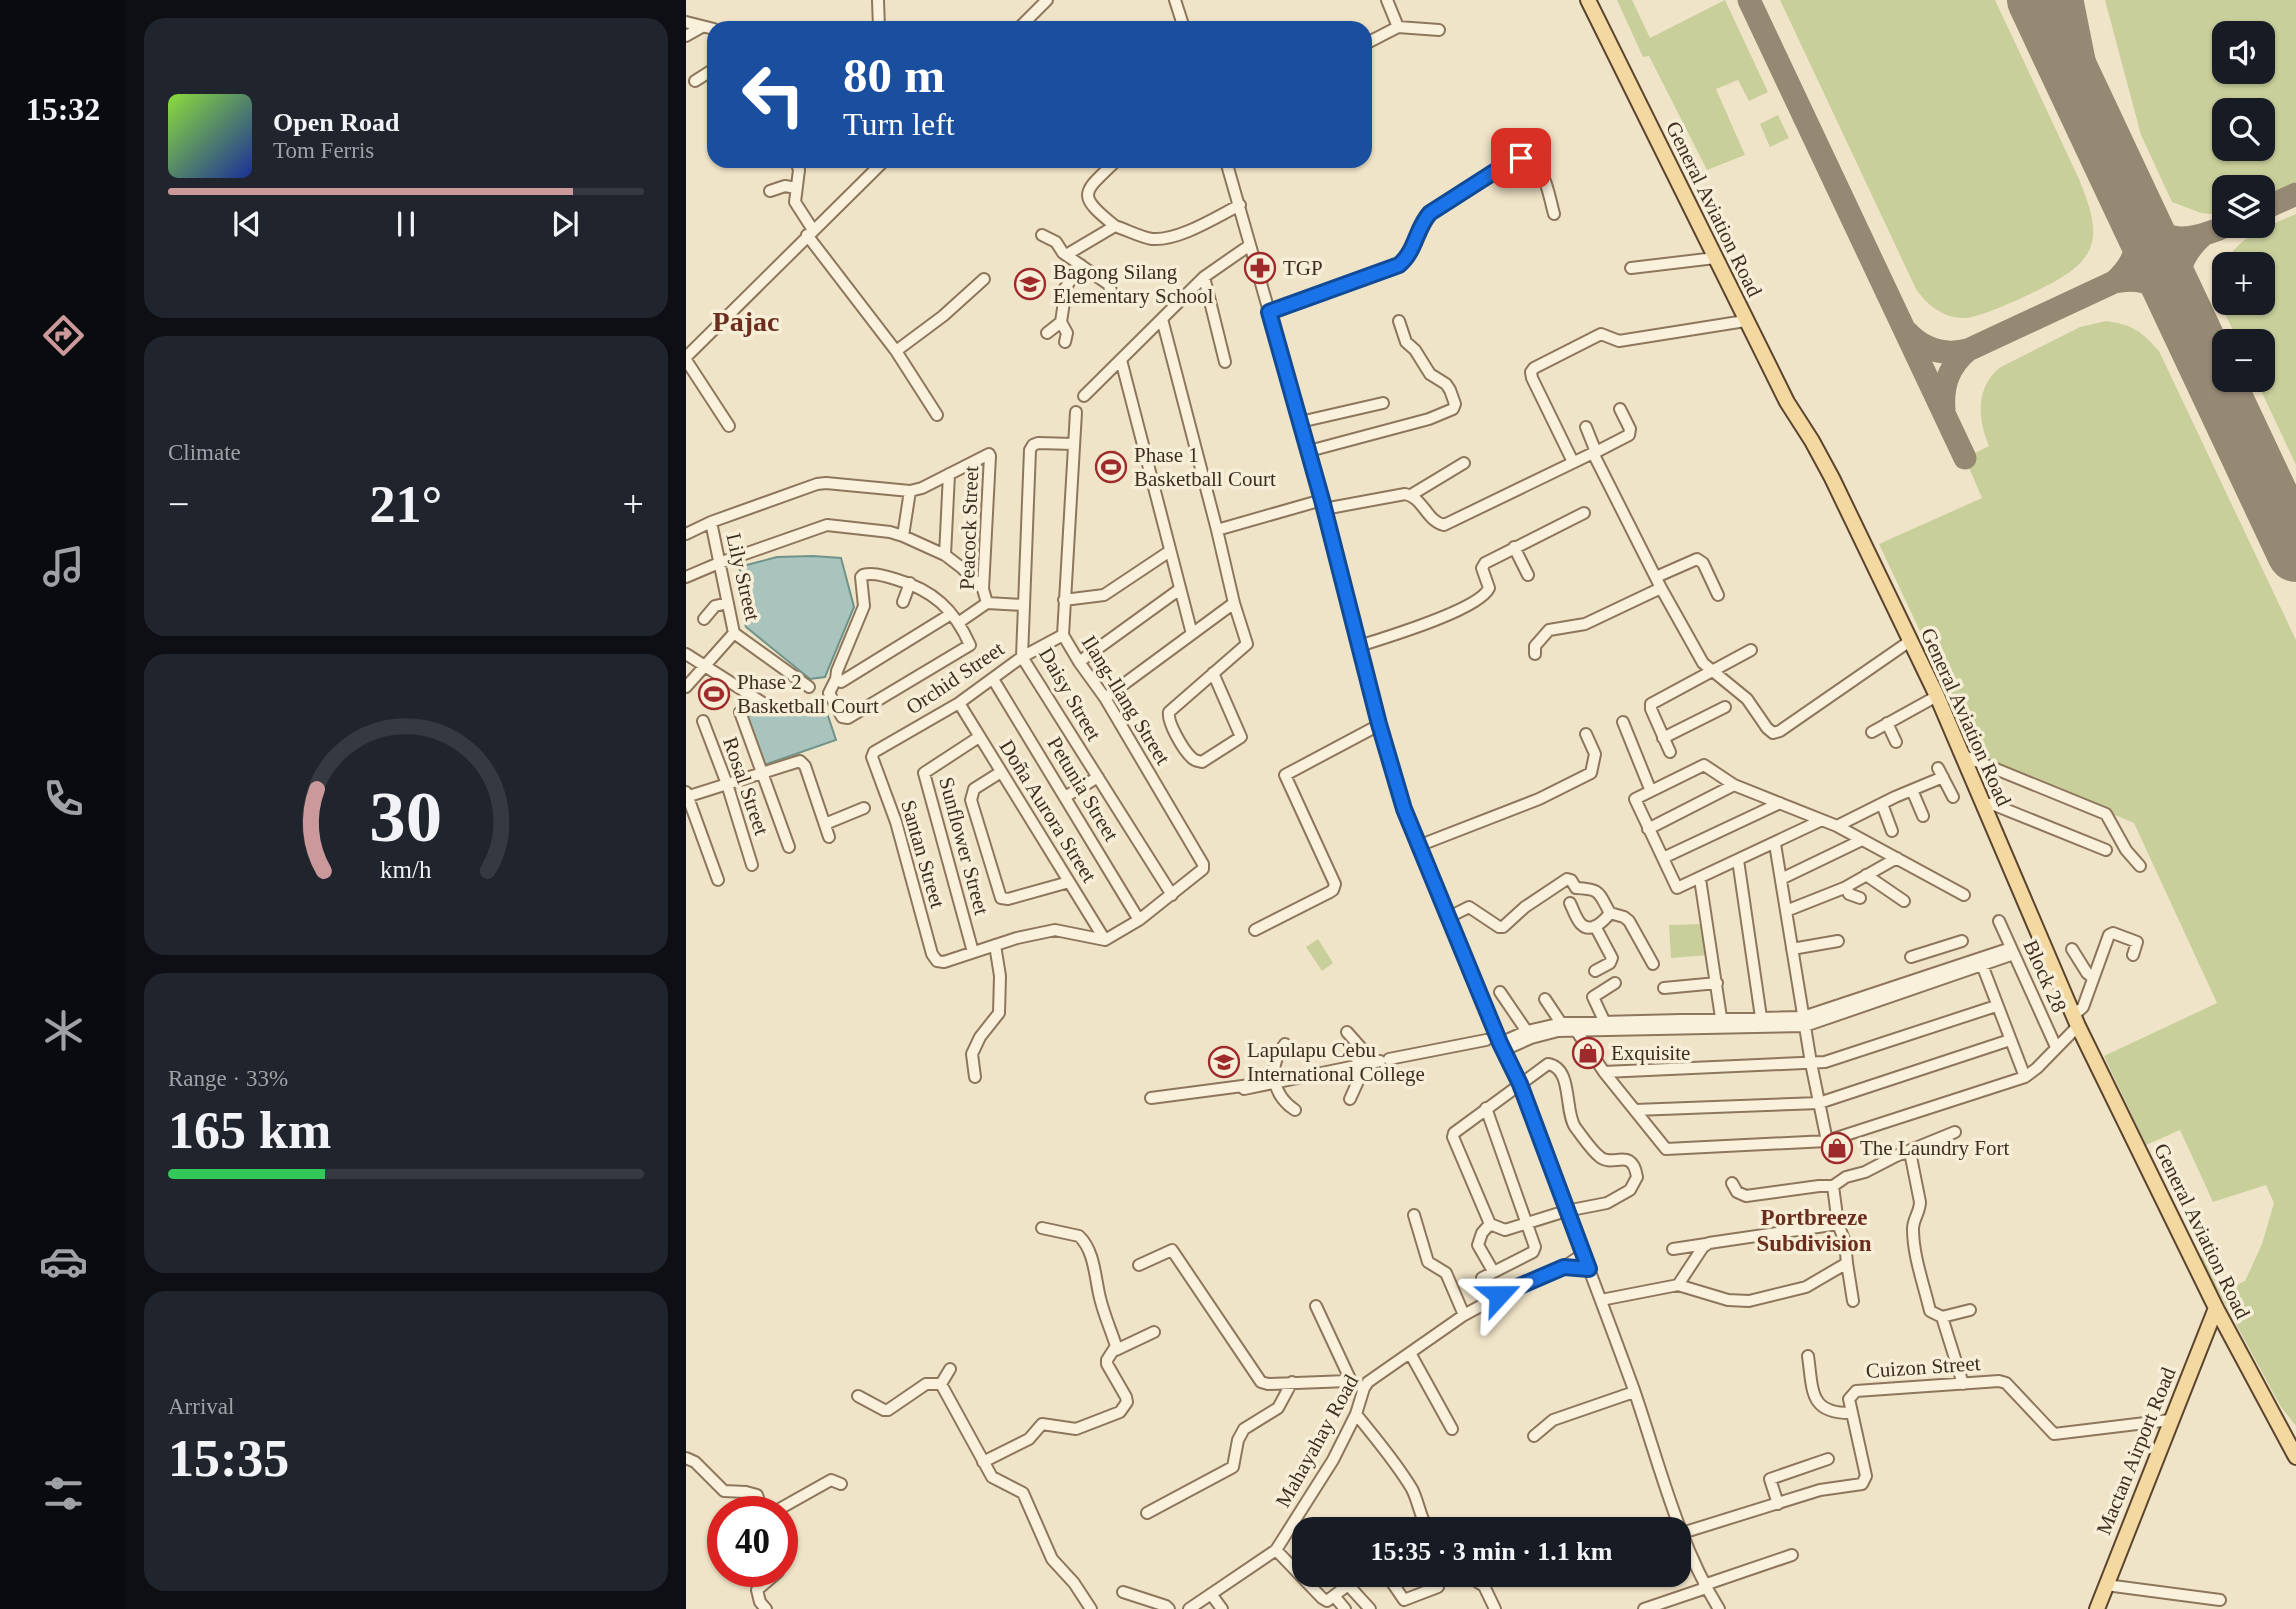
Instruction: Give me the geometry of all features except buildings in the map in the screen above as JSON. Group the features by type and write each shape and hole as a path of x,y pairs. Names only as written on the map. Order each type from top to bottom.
{"main road":[{"name":"General Aviation Road","path":"1588,0 1745,321 1787,402 1832,478 1964,756 2076,1021 2216,1308 2296,1457"},
{"name":"Mactan Airport Road","path":"2097,1609 2216,1308"}],"street":[{"path":"878,0 879,21"},
{"path":"1175,0 1182,21"},
{"path":"1387,0 1398,27"},
{"path":"1026,21 1044,2"},
{"path":"686,22 707,28"},
{"path":"686,36 702,27"},
{"path":"1372,40 1398,27 1439,30"},
{"path":"695,81 707,73"},
{"path":"1269,312 1399,265 1413,248 1424,219 1430,213 1508,163 1521,158 1532,161 1542,172 1554,214"},
{"path":"798,168 795,202 810,233 896,351 937,415"},
{"path":"729,426 686,358 877,168"},
{"path":"1108,168 1090,185 1087,196 1090,204 1115,226 1149,238 1159,239 1184,233 1240,205"},
{"path":"1228,168 1309,451 1379,724 1404,809 1520,1084 1601,1300 1677,1517"},
{"path":"770,191 785,186 796,188"},
{"path":"1066,255 1115,226"},
{"path":"1042,235 1056,242 1066,255 1108,284 1113,295"},
{"path":"1084,396 1204,277 1250,245"},
{"path":"1631,268 1715,258"},
{"path":"1065,342 1067,333 1060,322 1063,302 1061,294 1081,265"},
{"path":"1204,277 1225,362"},
{"path":"896,351 943,316 984,279"},
{"path":"1162,319 1234,603 1247,644 1213,673 1170,712 1168,716 1169,722 1192,758 1202,762 1241,737 1213,673"},
{"path":"1309,451 1429,419 1453,409 1455,404 1450,390 1446,384 1435,379 1415,350 1406,342 1399,321"},
{"path":"1573,462 1532,378 1534,368 1601,334 1619,341 1745,321"},
{"path":"1047,333 1060,322"},
{"path":"1121,360 1192,634"},
{"path":"1300,422 1382,403"},
{"path":"1411,495 1415,496 1434,521 1444,525 1629,435 1630,429 1620,409"},
{"name":"Ilang-Ilang Street","path":"1076,412 1063,635 1105,698 1203,864 1203,869 1172,895"},
{"path":"1586,427 1595,453 1661,588 1703,663 1747,699 1773,733 1780,731 1910,642"},
{"name":"Daisy Street","path":"1074,444 1038,443 1030,450 1022,657 1172,895"},
{"name":"Peacock Street","path":"949,474 989,454 990,456 983,589 987,603"},
{"path":"1217,530 1323,505 1411,495 1464,463"},
{"path":"686,534 711,522 817,484 910,491 949,474"},
{"path":"945,555 949,474"},
{"path":"903,537 910,491"},
{"path":"1359,646 1436,619 1481,598 1489,587 1482,568 1485,563 1584,513"},
{"name":"Lily Street","path":"711,522 734,633 809,687"},
{"path":"686,577 827,525 890,532 903,537 945,555 983,589"},
{"path":"1514,547 1528,575"},
{"path":"1064,600 1104,595 1170,551"},
{"path":"1656,577 1697,559 1703,563 1718,595"},
{"path":"867,573 910,583 940,600 955,618 970,645 848,718 842,717 829,693 838,680 864,606 860,577 867,573"},
{"path":"903,602 910,583"},
{"path":"1535,654 1535,646 1549,630 1585,624 1661,588"},
{"path":"1079,662 1180,589"},
{"path":"704,619 715,606 728,603"},
{"path":"838,680 987,603 1023,605"},
{"path":"1105,698 1234,603"},
{"path":"686,687 734,633"},
{"name":"Orchid Street","path":"872,757 874,752 959,703 1022,657 1063,635"},
{"path":"1670,752 1651,704 1751,650"},
{"path":"686,654 763,703"},
{"name":"Petunia Street","path":"993,679 1139,920"},
{"path":"1872,732 1937,696"},
{"name":"Doña Aurora Street","path":"959,703 1105,940"},
{"path":"1663,738 1724,707"},
{"path":"740,712 789,848"},
{"name":"Rosal Street","path":"703,721 727,784 752,865"},
{"path":"1623,722 1650,789"},
{"path":"1887,723 1896,742"},
{"path":"1255,930 1330,892 1335,884 1285,775 1379,724"},
{"path":"1418,846 1539,799 1591,773 1595,754 1586,734"},
{"name":"Sunflower Street","path":"973,952 923,773 979,737"},
{"path":"1964,756 2106,814 2126,850 2140,866"},
{"name":"Santan Street","path":"872,757 895,822 932,954 937,961 944,962 973,952"},
{"path":"718,880 687,795 800,761 805,766 829,837"},
{"path":"1822,820 1677,888 1635,799 1650,789 1704,765 1734,785 1780,803 1837,826 1964,895"},
{"path":"1001,772 974,789 971,800 1000,898 1008,899 1069,882"},
{"path":"1837,826 1912,790 1940,772 1953,797"},
{"path":"1065,797 1098,777"},
{"path":"1648,828 1734,785"},
{"path":"1912,790 1923,816"},
{"path":"1663,858 1780,803"},
{"path":"1882,804 1892,831"},
{"path":"1983,804 1992,804 2106,850"},
{"path":"825,824 864,808"},
{"path":"1781,879 1862,840"},
{"path":"1775,844 1826,1141"},
{"path":"1786,911 1846,887 1897,858"},
{"path":"1738,860 1762,1022"},
{"path":"1867,876 1905,901"},
{"path":"1700,878 1722,1023"},
{"path":"1449,917 1469,907 1503,927 1525,907 1567,879 1571,880 1576,888 1593,889 1610,913 1629,921 1653,964"},
{"path":"1846,887 1849,894 1860,898"},
{"path":"973,952 1055,930 1105,940 1139,920 1172,895"},
{"path":"1570,903 1581,924 1588,927 1603,921 1610,913"},
{"name":"Block 28","path":"1999,921 2056,1047"},
{"path":"1595,926 1612,958 1610,963 1595,971"},
{"path":"1545,999 1666,1149 1826,1141 2025,1077 2037,1068 2076,1021 2109,935 2113,933 2137,942 2133,955"},
{"path":"1792,949 1838,941"},
{"path":"1911,957 1962,941"},
{"path":"975,1077 972,1054 980,1037 999,1013 1000,976 995,945"},
{"path":"2072,949 2093,978"},
{"path":"1935,950 1944,976"},
{"path":"1502,1046 1529,1035 1570,1027 1804,1021 2012,951"},
{"path":"1981,963 2025,1077"},
{"path":"1607,1026 1593,997 1615,983"},
{"path":"1664,988 1717,983"},
{"path":"1500,992 1529,1035"},
{"path":"1604,1072 1825,1062 1996,1006"},
{"path":"1347,1032 1362,1049 1363,1065 1350,1099"},
{"path":"1635,1110 1819,1104 2010,1040"},
{"path":"1151,1098 1250,1084 1247,1089 1486,1041"},
{"path":"1285,1044 1275,1062 1275,1083 1280,1096 1295,1110"},
{"path":"1552,1064 1566,1085 1573,1124 1601,1159 1610,1161 1618,1157 1632,1164 1636,1172 1635,1184 1620,1198 1608,1203 1566,1211 1507,1231 1490,1224 1453,1141 1454,1133 1544,1065 1552,1064"},
{"path":"1482,1278 1534,1252 1535,1247 1486,1108"},
{"path":"1732,1183 1737,1192 1755,1196 1823,1185 1833,1186 1846,1177 1865,1172 1955,1132"},
{"path":"1910,1152 1920,1202 1913,1224 1914,1242 1930,1311 1942,1317 1970,1310"},
{"path":"1833,1186 1838,1224 1845,1242 1853,1301"},
{"path":"1414,1215 1428,1262 1448,1276 1464,1315"},
{"path":"1490,1224 1482,1233 1478,1245 1493,1272"},
{"path":"1673,1249 1838,1224"},
{"path":"1042,1228 1074,1234 1083,1240 1096,1274 1100,1300 1116,1350"},
{"path":"1678,1285 1706,1244"},
{"path":"1139,1265 1172,1250 1259,1380 1268,1384 1351,1381 1364,1388"},
{"name":"Mahayahay Road","path":"1189,1609 1276,1550 1307,1504 1356,1415 1364,1388 1375,1376 1464,1315 1512,1289 1564,1267 1583,1254"},
{"path":"1601,1300 1678,1285 1727,1300 1749,1301 1806,1287 1847,1263"},
{"name":"Mahayahay Road","path":"1564,1267 1589,1269"},
{"path":"1317,1307 1351,1381"},
{"path":"1942,1317 1963,1384"},
{"path":"983,1462 1030,1438 1042,1424 1076,1429 1120,1412 1127,1402 1126,1397 1107,1360 1116,1350 1154,1332"},
{"path":"1410,1353 1452,1429"},
{"path":"1691,1530 1820,1490 1862,1484 1866,1476 1852,1413 1835,1413 1821,1406 1813,1391 1808,1356"},
{"path":"941,1384 950,1369"},
{"name":"Cuizon Street","path":"1852,1413 1849,1399 1856,1391 1999,1381 2010,1385 2054,1434 2170,1420"},
{"path":"1147,1513 1233,1466 1240,1434 1278,1408 1292,1382"},
{"path":"858,1396 888,1410 926,1384 941,1384"},
{"path":"941,1384 983,1462 995,1480 1020,1489 1023,1493 1052,1559 1074,1583 1091,1609"},
{"path":"1534,1436 1553,1420 1634,1392"},
{"path":"1356,1415 1395,1463 1419,1504 1422,1517"},
{"path":"686,1458 695,1462 724,1491 746,1492 757,1496"},
{"path":"1778,1504 1770,1479 1828,1459"},
{"path":"798,1499 831,1480 841,1484"},
{"path":"1276,1550 1327,1601 1346,1587"},
{"path":"1691,1554 1719,1609"},
{"path":"1644,1609 1792,1555"},
{"path":"2106,1586 2220,1600"},
{"path":"759,1607 757,1590 760,1587"},
{"path":"1350,1587 1370,1609"},
{"path":"1395,1587 1404,1600 1438,1587"},
{"path":"1484,1587 1495,1609"},
{"path":"1123,1592 1169,1609"},
{"path":"1212,1594 1222,1609"},
{"path":"1335,1597 1345,1609"}],"green space":[{"path":"1617,0 1632,0 1650,38 1725,0 1768,92 1749,101 1738,80 1716,89 1745,155 1707,170 1649,56 1643,57"},
{"path":"1780,0 1995,0 2079,179 2088,204 2093,238 2083,260 2043,288 1972,317 1949,316 1930,305 1916,289"},
{"path":"2105,0 2296,0 2296,182 2275,192 2275,175 2212,175 2212,214 2201,213 2172,202 2141,135"},
{"path":"1778,115 1789,138 1770,147 1760,124"},
{"path":"2296,214 2296,465 2262,392 2275,392 2275,329 2232,329 2226,315 2275,315 2275,252 2232,252 2248,238 2275,238 2275,223"},
{"path":"2106,321 2136,330 2159,351 2296,640 2296,1426 2281,1407 2200,1258 2205,1255 2218,1280 2229,1277 2234,1286 2245,1281 2262,1244 2274,1203 2266,1185 2213,1202 2180,1130 2146,1145 2104,1056 2217,1003 2134,823 1980,759 1879,544 1982,498 1965,458 1989,446 1981,415 1982,395 1991,376 1999,368 2080,327"},
{"name":"Phase 1 Basketball Court","path":"1116,450 1123,478 1105,483 1098,455"},
{"name":"Phase 2 Basketball Court","path":"705,680 732,696 723,709 697,693"},
{"path":"1704,924 1710,955 1671,958 1669,925"},
{"path":"1318,939 1333,963 1322,971 1306,947"}],"water":[{"path":"777,557 841,558 854,607 825,677 810,679 746,627 743,616 751,610 739,567"},
{"path":"824,704 836,740 764,765 746,713"}],"taxiway":[{"path":"1749,0 1965,458"},
{"path":"2072,0 2085,65 2110,158"},
{"path":"2275,204 2296,194"},
{"path":"2136,212 2156,231 2167,236 2189,238 2212,231"},
{"path":"2114,282 2128,267 2136,250 2139,232 2136,212"},
{"path":"2180,307 2178,286 2181,268 2188,251 2202,236"},
{"path":"1907,332 1920,343 1935,350 1968,350 2114,282 2124,280 2142,281 2159,287 2180,307"},
{"path":"1944,409 1944,392 1948,377 1968,350"}],"runway":[{"path":"2036,0 2296,553"}],"place":[{"name":"TGP","path":"1260,268"},
{"name":"Bagong Silang Elementary School","path":"1030,284"},
{"name":"Phase 1 Basketball Court","path":"1111,467"},
{"name":"Phase 2 Basketball Court","path":"714,694"},
{"name":"Exquisite","path":"1588,1053"},
{"name":"Lapulapu Cebu International College","path":"1224,1062"},
{"name":"The Laundry Fort","path":"1837,1148"}],"district":[{"name":"Pajac","path":"746,321"},
{"name":"Portbreeze Subdivision","path":"1814,1230"}],"route":[{"path":"1499,1295 1564,1267 1589,1269 1520,1084 1500,1043 1404,809 1269,312 1399,265 1413,248 1424,219 1430,213 1508,163 1521,158"}]}
